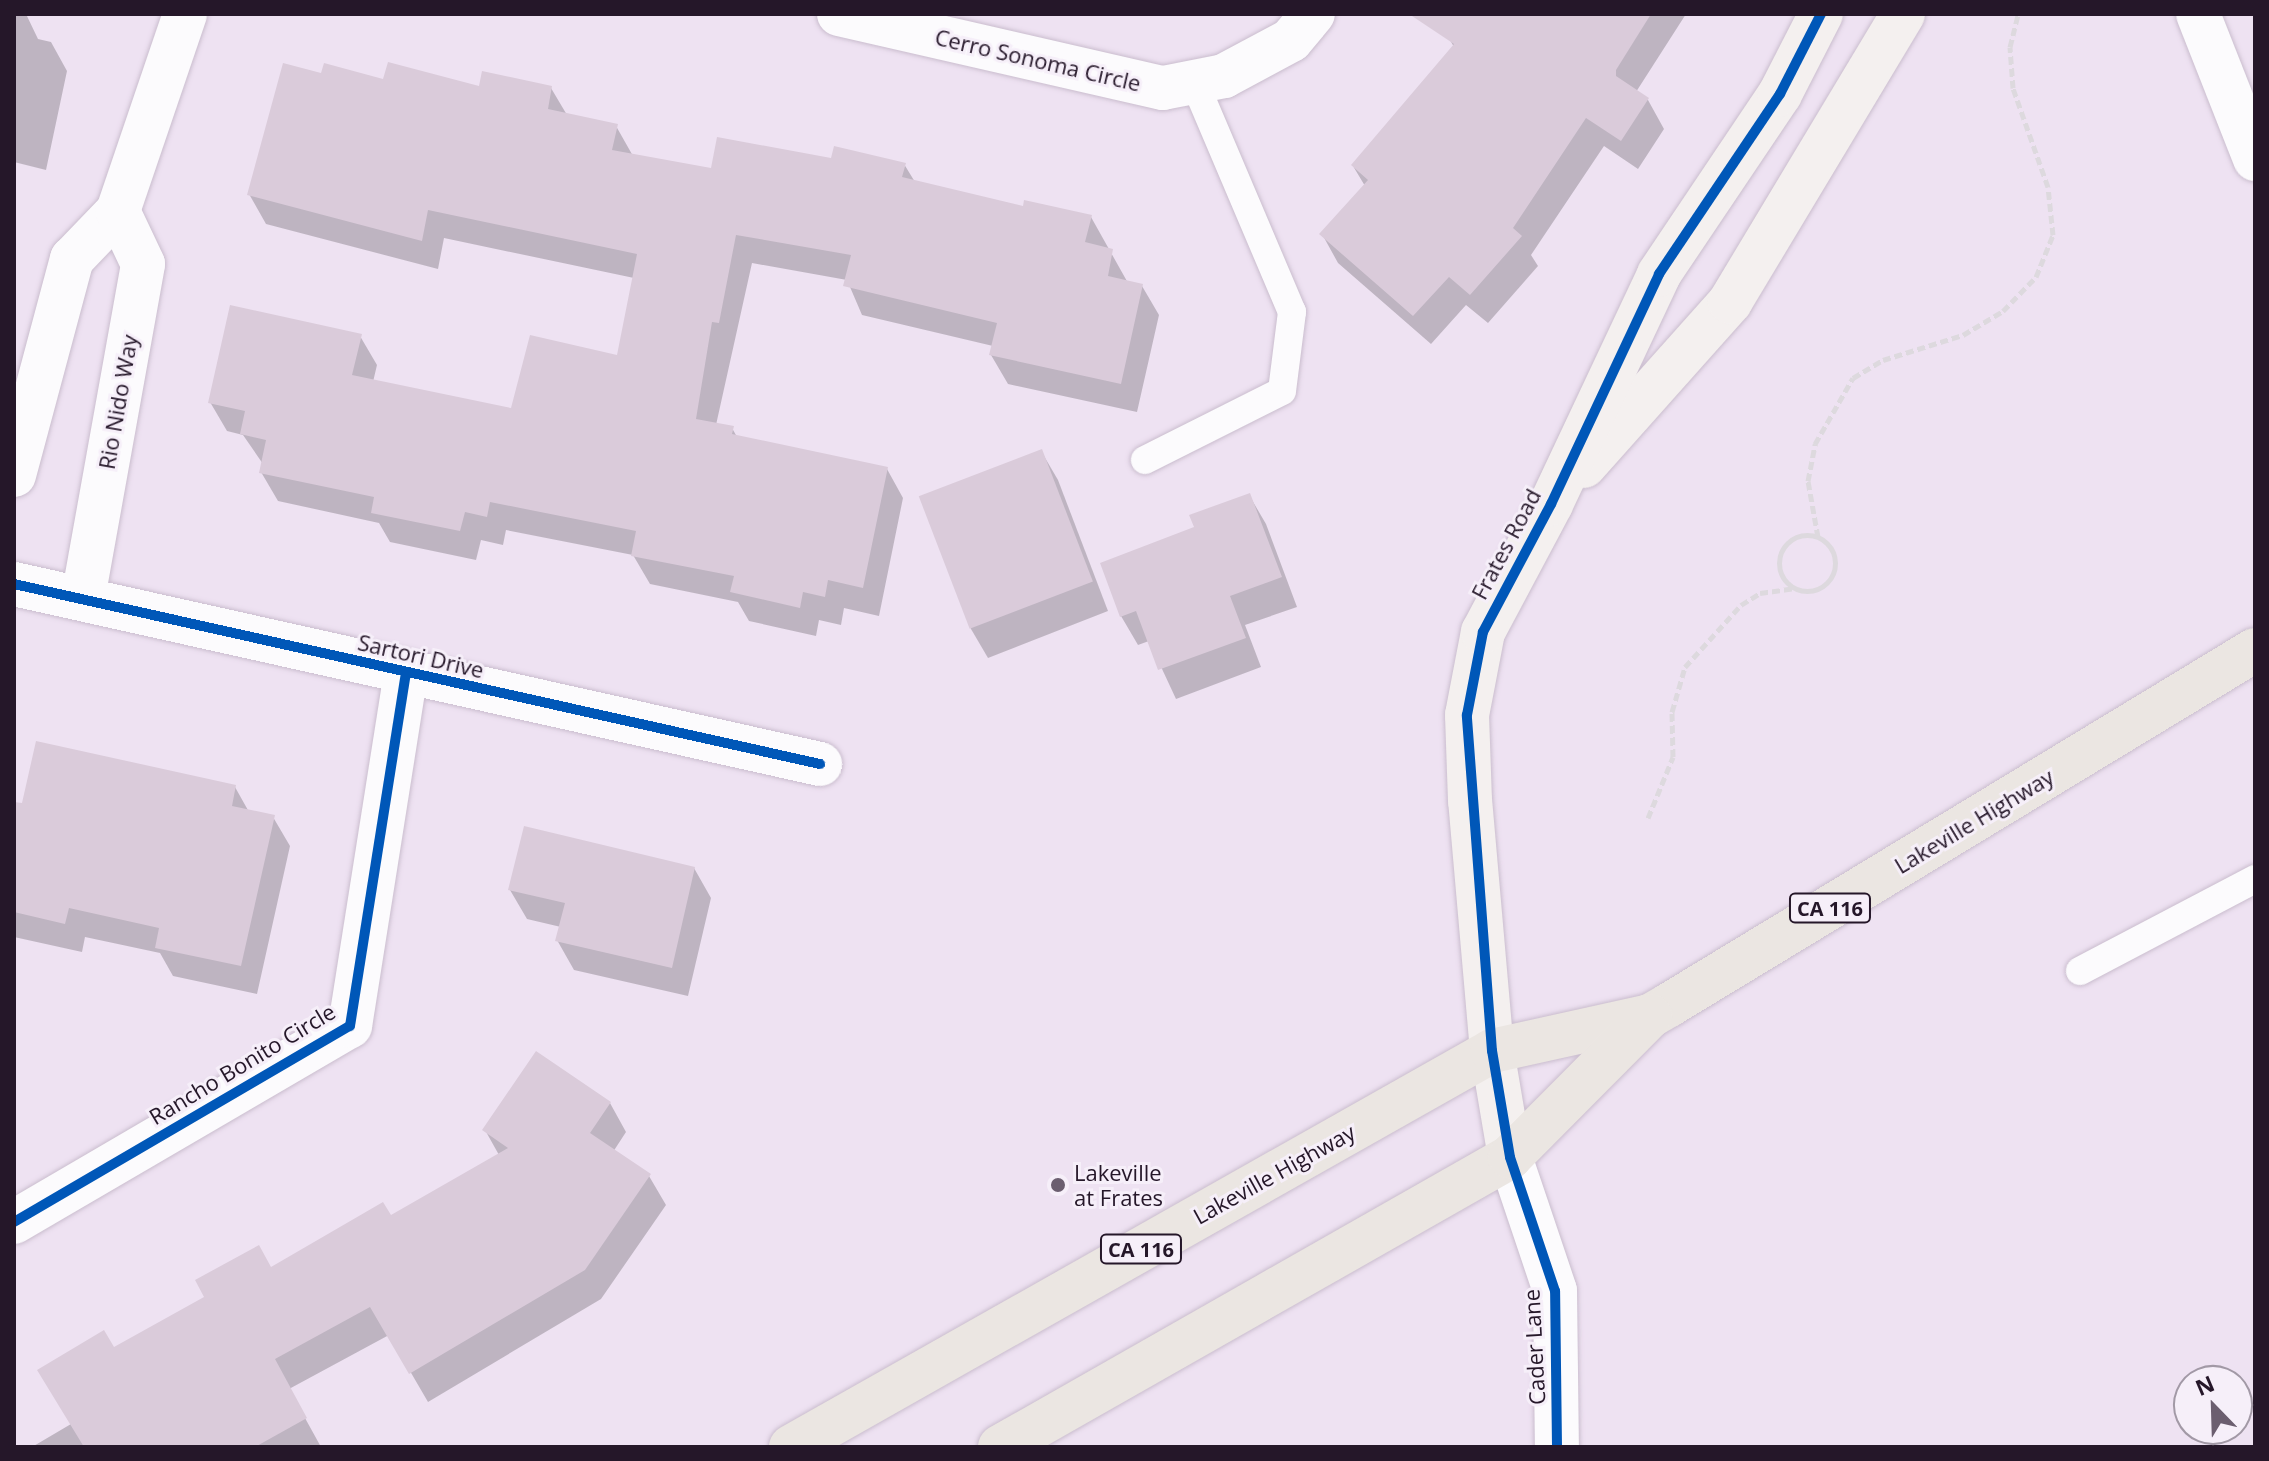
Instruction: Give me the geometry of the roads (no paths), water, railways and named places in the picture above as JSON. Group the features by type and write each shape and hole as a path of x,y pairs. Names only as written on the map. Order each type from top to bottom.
{"main road":[{"name":"Lakeville Highway","path":"1000,1447 1510,1157 1650,1016 2255,650"},
{"name":"Lakeville Highway","path":"791,1447 1492,1051 1650,1016"}],"street":[{"path":"14,475 72,259 118,211 185,14"},
{"name":"Cerro Sonoma Circle","path":"839,14 1163,88 1224,76 1291,40 1313,14"},
{"name":"Frates Road","path":"1510,1157 1492,1051 1467,715 1483,632 1551,504 1659,274 1780,94 1821,14"},
{"name":"Frates Road","path":"1551,504 1730,302 1903,14"},
{"path":"2198,14 2255,159"},
{"name":"Rio Nido Way","path":"83,598 143,264 118,211"},
{"name":"Sartori Drive","path":"14,584 820,764"},
{"name":"Rancho Bonito Circle","path":"14,1222 350,1026 406,673"},
{"name":"Cader Lane","path":"1510,1157 1555,1291 1557,1447"}],"lane":[{"path":"1145,460 1282,391 1292,312 1194,81"},
{"path":"2080,971 2255,879"}],"place":[{"name":"Lakeville at Frates","path":"1058,1185"}]}
